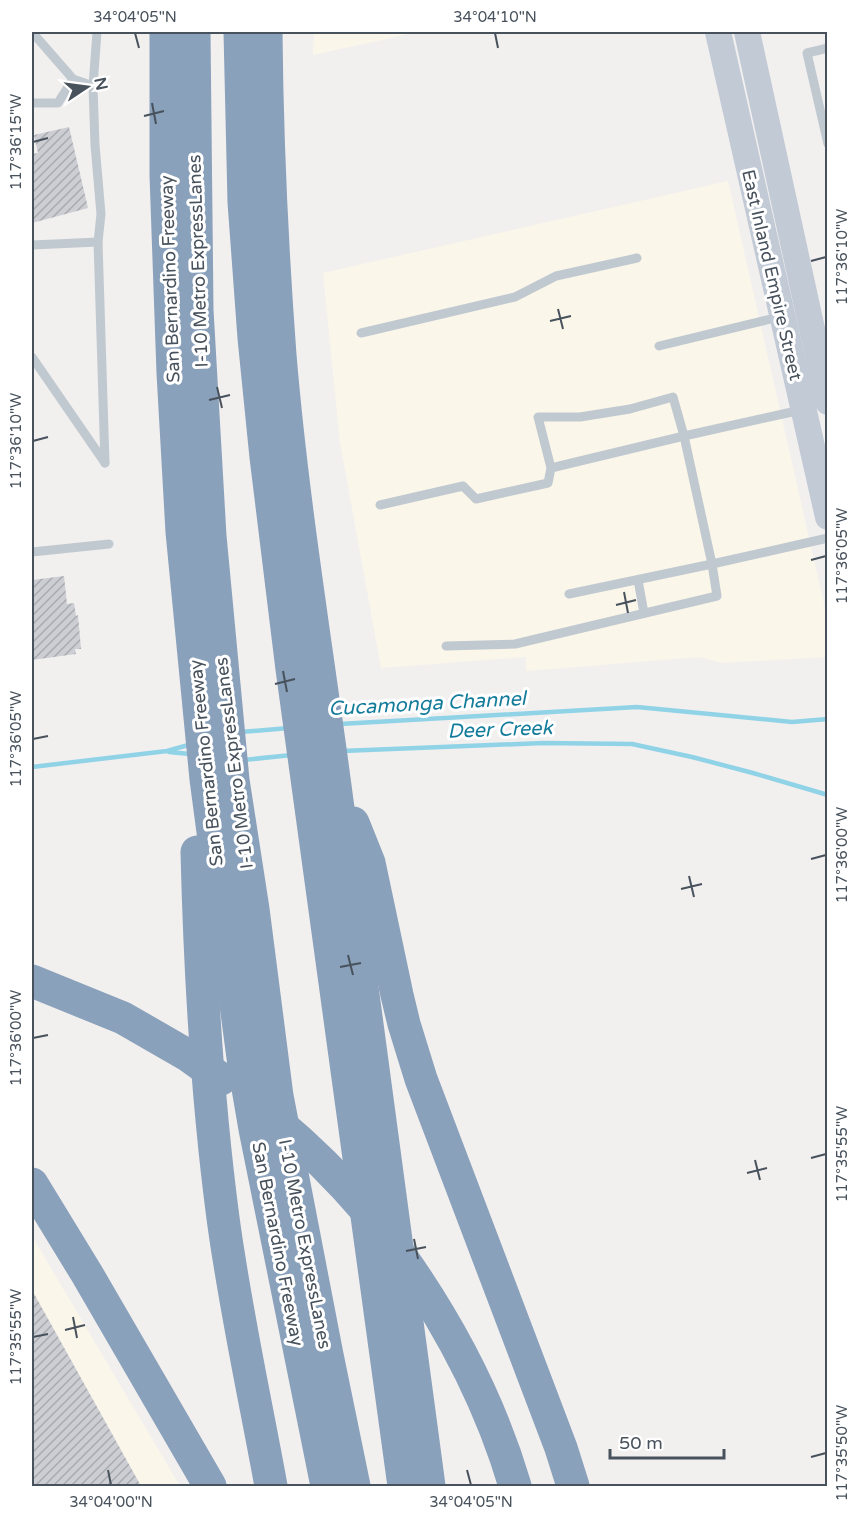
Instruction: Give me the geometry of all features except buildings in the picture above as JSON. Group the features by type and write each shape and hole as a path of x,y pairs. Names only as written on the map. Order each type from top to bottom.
{"highway":[{"name":"San Bernardino Freeway","path":"166,32 166,187 173,373 182,523 210,781 244,1065 327,1486"},
{"name":"I-10 Metro ExpressLanes","path":"194,32 197,310 210,536 203,716"},
{"path":"240,32 244,202 266,457 310,705 387,1176 429,1486"},
{"path":"266,32 270,177 280,356 310,705"},
{"path":"320,772 356,1134 404,1486"},
{"path":"320,772 369,863 397,995 421,1079 561,1448 573,1486"},
{"name":"I-10 Metro ExpressLanes","path":"210,781 253,909 277,1096 354,1486"},
{"path":"210,781 197,834 199,935 212,1120 226,1239 271,1486"},
{"path":"32,981 123,1018 189,1056 264,1111 307,1146 332,1171 390,1240 428,1294 445,1323 462,1353 495,1424 515,1486"},
{"path":"32,1184 210,1486"}],"main road":[{"name":"East Inland Empire Street","path":"718,32 828,518"},
{"name":"East Inland Empire Street","path":"747,32 828,402"}],"lane":[{"path":"32,32 73,79 93,86"},
{"path":"32,357 105,463 98,242 101,214 93,86 97,32"},
{"path":"828,48 807,54 828,144"},
{"path":"32,104 58,102 73,79"},
{"path":"32,245 98,242"},
{"path":"361,333 515,297 556,276 637,258"},
{"path":"659,346 782,316"},
{"path":"380,505 463,486 476,499 548,483 551,468 538,417 580,417 630,409 673,397 684,436 717,596 515,644 446,646"},
{"path":"551,468 803,409"},
{"path":"569,594 828,538"},
{"path":"32,552 109,544"},
{"path":"638,580 644,613"}],"shaded area":[{"path":"314,32 418,32 313,55"},
{"path":"728,181 827,617 827,657 722,663 700,657 526,671 526,657 381,668 340,442 323,273"},
{"path":"32,1236 180,1486 32,1486"}],"waterway":[{"name":"Cucamonga Channel","path":"340,724 637,707 792,722 828,719"},
{"name":"Cucamonga Channel","path":"241,732 289,728"},
{"name":"Deer Creek","path":"342,751 543,743 632,744 692,757 828,795"},
{"name":"Cucamonga Channel","path":"32,767 167,751 192,744"},
{"name":"Deer Creek","path":"169,752 190,754"},
{"name":"Deer Creek","path":"243,760 292,755"}]}
